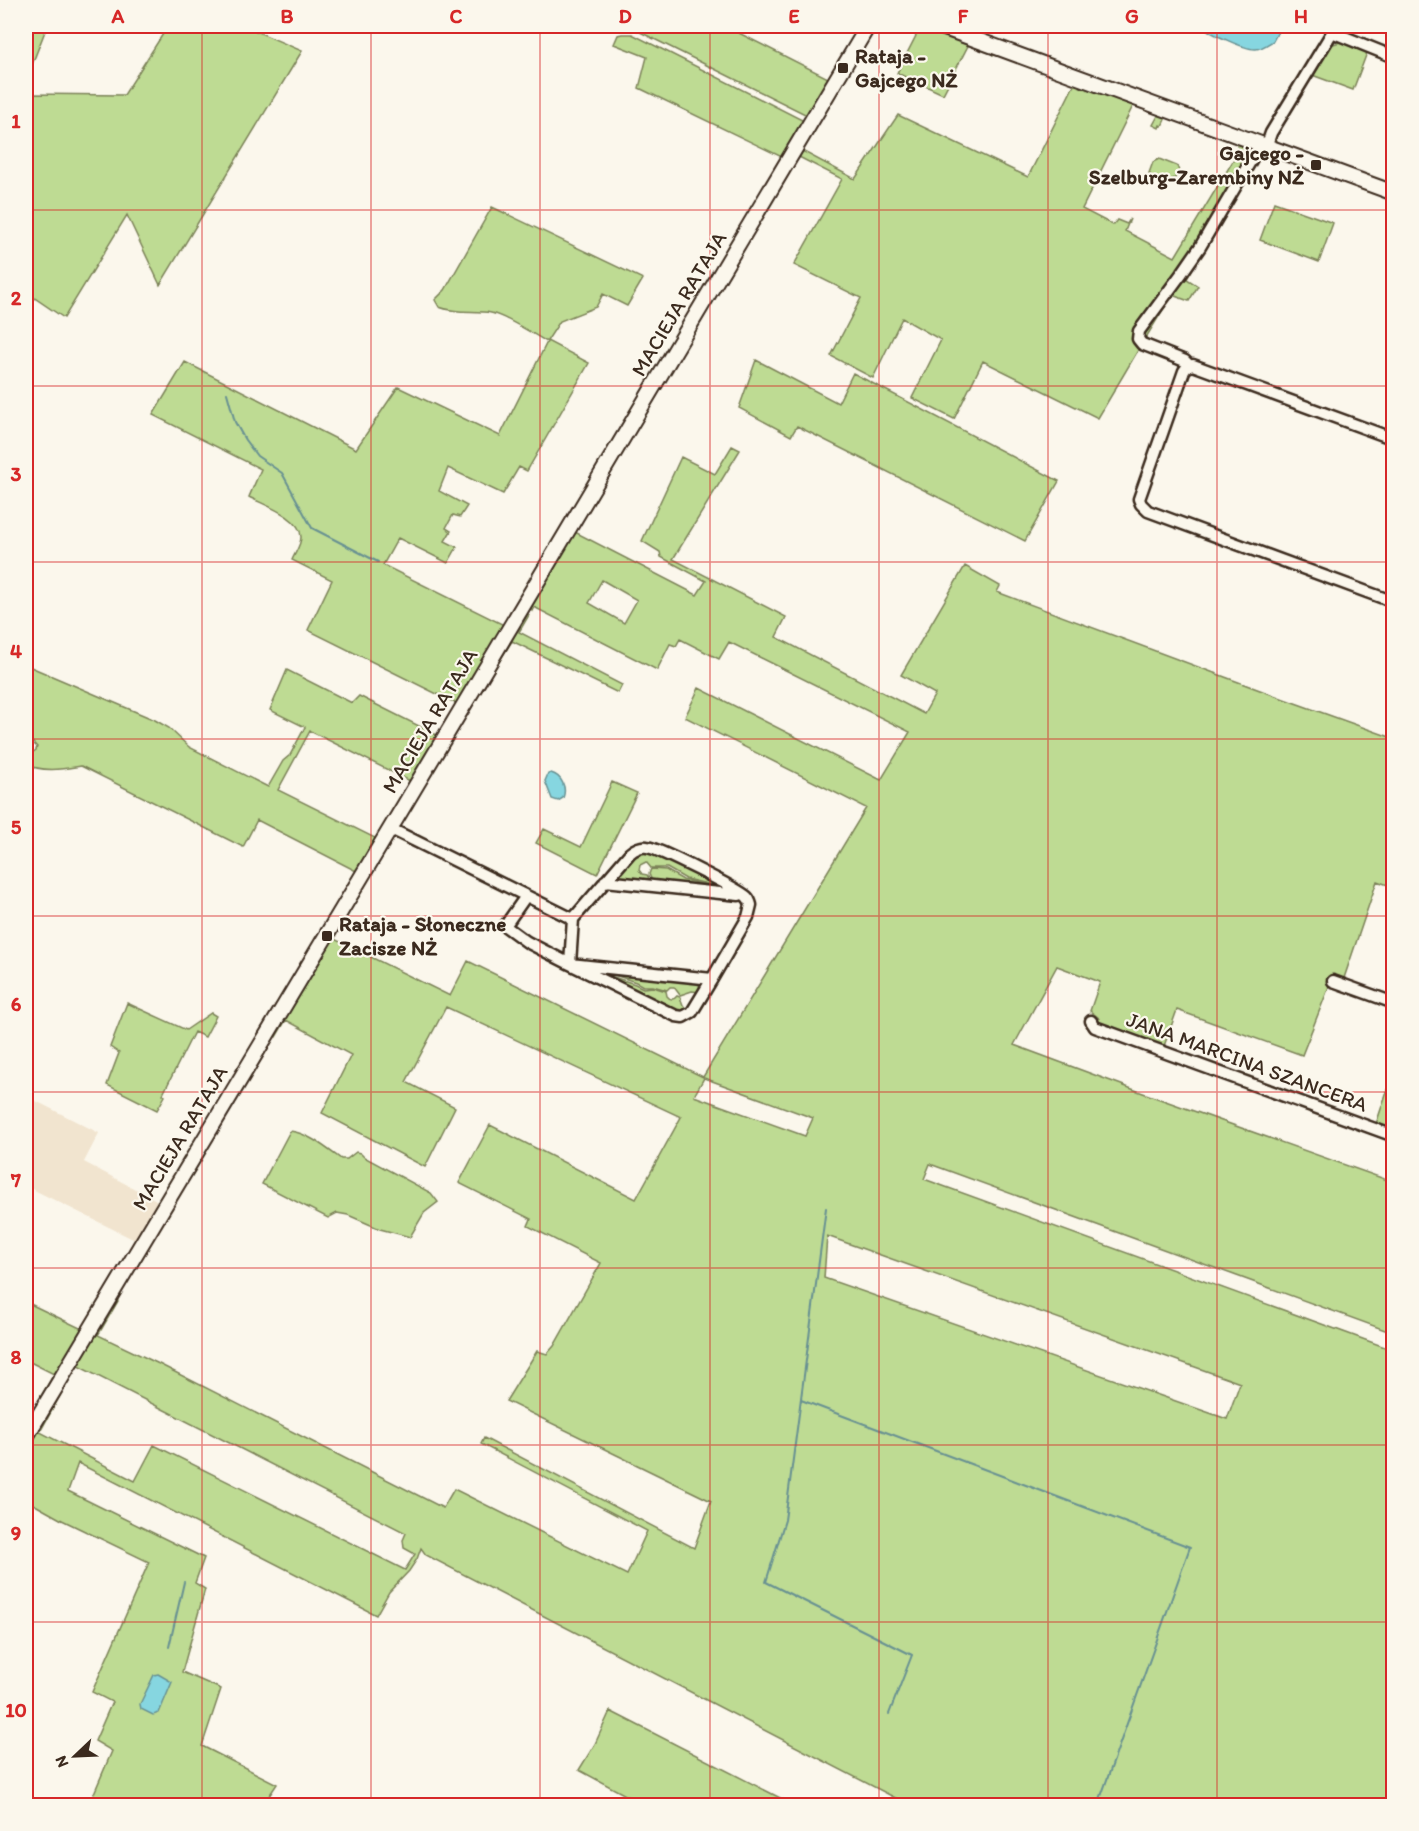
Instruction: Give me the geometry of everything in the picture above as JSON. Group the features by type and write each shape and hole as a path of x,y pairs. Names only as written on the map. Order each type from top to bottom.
{"street":[{"name":"MACIEJA RATAJA","path":"26,1437 391,829 868,26"},
{"path":"939,26 1394,193"},
{"path":"1190,366 1185,360 1144,346 1138,337 1140,328 1200,247 1334,29 1394,57"},
{"path":"1394,439 1196,365 1190,366 1184,371 1139,499 1148,511 1394,602"},
{"path":"391,829 573,919"},
{"path":"526,896 506,926 528,942 570,964 680,1017 686,1017 692,1012 750,915 751,905 745,895 674,859 646,847 637,849 631,852 573,919 570,964"},
{"path":"605,881 745,895"},
{"path":"570,964 712,979"},
{"path":"1333,981 1394,1003"},
{"name":"JANA MARCINA SZANCERA","path":"1091,1021 1095,1027 1394,1136"}],"shaded area":[{"path":"26,1096 99,1133 84,1162 158,1201 135,1240 26,1186"}],"green space":[{"path":"26,26 47,26 26,80"},
{"path":"168,26 244,26 302,51 160,285 127,215 64,318 26,292 26,94 124,95"},
{"path":"628,26 725,26 832,80 811,117"},
{"path":"921,26 933,27 932,29 993,52 993,55 990,51 969,44 943,94 897,73"},
{"path":"632,34 806,122 786,159 639,88 647,57 614,44 618,35"},
{"path":"1332,40 1333,44 1344,41 1368,50 1353,90 1312,75 1284,121"},
{"path":"1076,81 1167,115 1159,128 1153,125 1159,114 1134,104 1082,209 1113,225 1117,220 1127,224 1130,219 1125,231 1175,257 1239,151 1236,143 1175,119 1254,147 1182,270 1134,329 1133,337 1140,347 1098,418 983,361 954,419 912,398 941,340 902,318 873,378 831,356 861,298 794,265 842,179 799,157 783,183 781,180 818,124 802,151 855,179 898,115 1028,177"},
{"path":"1159,159 1177,166 1179,171 1175,178 1166,182 1163,179 1155,181 1149,173 1153,162"},
{"path":"1274,202 1333,223 1319,262 1260,240"},
{"path":"492,207 643,279 627,306 603,294 596,307 560,321 547,341 589,363 527,471 519,467 503,494 448,468 439,491 467,506 460,517 453,515 446,528 451,531 445,541 457,547 448,563 398,538 383,565 506,626 459,705 308,630 332,580 292,560 301,537 295,523 281,512 249,497 261,469 153,415 185,362 356,449 398,387 500,436 547,342 496,315 446,309 439,307 435,300 445,290"},
{"path":"1189,269 1192,270 1187,279 1198,286 1189,301 1172,295 1145,339 1147,345 1142,336"},
{"path":"756,360 838,403 853,373 1059,481 1025,541 797,426 791,436 739,408"},
{"path":"732,446 740,450 673,559 786,617 776,637 924,714 935,694 901,675 965,566 1000,586 997,592 1393,738 1393,887 1377,881 1343,981 1330,984 1302,1055 1177,1010 1164,1046 1171,1049 1098,1024 1099,1018 1090,1011 1100,982 1057,966 1014,1045 1393,1182 1393,1333 930,1164 924,1179 1393,1350 1393,1805 909,1805 426,1555 421,1548 409,1571 389,1592 376,1615 78,1463 68,1491 204,1558 195,1583 205,1589 182,1672 221,1689 202,1746 277,1784 263,1805 89,1805 112,1751 95,1741 112,1702 92,1692 149,1562 26,1500 26,1444 59,1387 65,1387 40,1432 135,1481 154,1445 405,1570 415,1554 404,1548 403,1540 406,1533 74,1364 114,1299 118,1301 98,1335 443,1508 454,1489 627,1575 647,1531 481,1444 484,1438 694,1548 711,1501 506,1401 537,1351 547,1354 554,1346 601,1263 528,1226 531,1219 459,1183 490,1125 636,1199 681,1117 446,1007 406,1082 455,1107 425,1167 322,1113 351,1055 286,1020 276,1037 272,1032 330,942 339,922 343,922 334,939 450,996 468,961 703,1077 866,808 685,717 699,688 881,780 910,732 729,642 719,659 680,639 676,646 670,644 657,670 534,607 532,611 529,607 573,531 697,595 706,581 661,557 660,552 642,541 681,457 715,474","holes":["602,580 637,600 624,623 589,603","704,1078 813,1118 805,1136 694,1096","827,1236 1240,1383 1227,1419 824,1278"]},
{"path":"524,612 529,615 519,632 622,685 618,693 512,641 494,670 493,668"},
{"path":"26,665 155,720 169,728 189,747 268,787 283,761 290,755 305,727 270,710 287,670 352,703 359,696 441,737 414,783 310,731 278,790 379,840 360,873 257,820 243,847 81,766 39,769 26,764 26,757 37,747 26,736"},
{"path":"612,782 637,793 597,874 536,843 544,829 581,847"},
{"path":"647,850 715,883 712,885 686,879 667,868 651,868 646,862 640,865 639,870 642,874 647,875 651,882 620,878 619,874 632,855"},
{"path":"651,869 666,870 683,880 712,886 712,889 653,883 649,874"},
{"path":"610,971 699,983 700,992 692,991 680,995 674,987 667,990 643,986 611,974"},
{"path":"610,976 643,988 653,987 666,991 667,996 671,999 680,997 688,1011 683,1014 608,979"},
{"path":"127,1003 186,1030 211,1013 216,1016 205,1037 194,1032 157,1110 107,1085 119,1053 110,1047"},
{"path":"1388,1088 1393,1090 1393,1133 1376,1124"},
{"path":"290,1131 310,1138 341,1159 347,1159 356,1152 360,1153 431,1193 438,1202 424,1213 410,1237 380,1229 348,1215 337,1213 328,1218 262,1184"},
{"path":"26,1302 82,1329 91,1315 93,1316 42,1398 54,1374 26,1360"},
{"path":"610,1711 794,1805 644,1805 579,1770 595,1744"}],"water":[{"path":"1281,26 1273,41 1262,47 1251,49 1220,37 1204,27"},
{"path":"551,773 561,780 564,786 563,798 558,801 552,799 545,781"},
{"path":"158,1674 172,1682 159,1713 153,1715 141,1709 140,1704 154,1675"}],"waterway":[{"path":"227,393 235,422 245,440 257,456 282,473 312,528 378,562"},
{"path":"826,1208 785,1520 766,1582 912,1655 889,1714"},
{"path":"801,1400 1190,1547 1099,1802"},
{"path":"169,1647 184,1582"}],"place":[{"name":"Rataja - Gajcego NŻ","path":"843,68"},
{"name":"Gajcego - Szelburg-Zarembiny NŻ","path":"1316,165"},
{"name":"Rataja - Słoneczne Zacisze NŻ","path":"327,936"}]}
